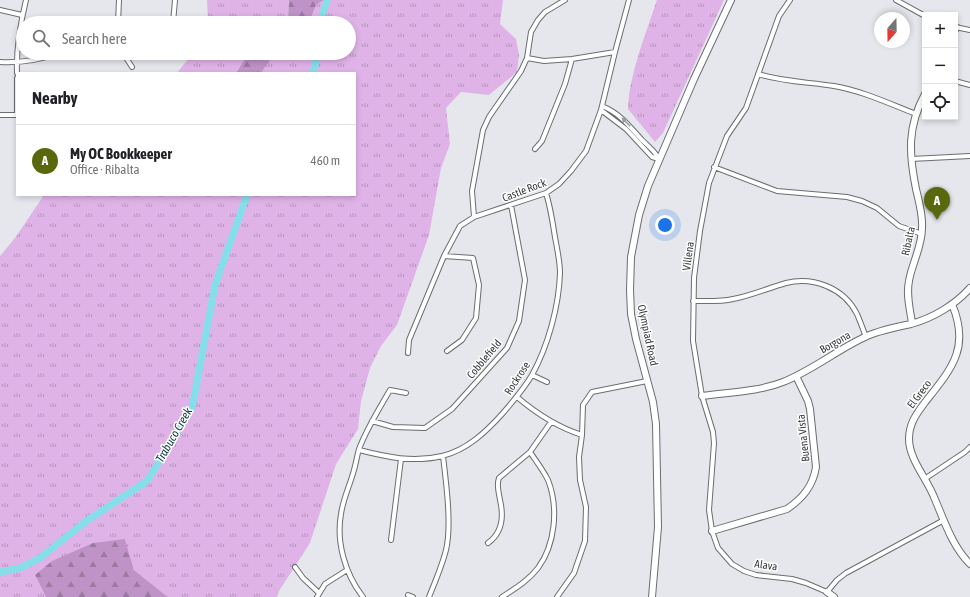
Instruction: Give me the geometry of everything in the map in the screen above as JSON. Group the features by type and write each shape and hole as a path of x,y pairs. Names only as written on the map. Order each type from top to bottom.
{"street":[{"path":"0,10 22,15 26,0"},
{"path":"118,16 119,0"},
{"path":"174,16 175,0"},
{"path":"474,217 472,191 483,130 521,71 527,58 531,32 538,20 545,12 565,0"},
{"name":"Castle Rock","path":"408,353 409,340 444,256 460,226 474,217 546,193 559,184 586,151 602,108 629,0"},
{"name":"Olympiad Road","path":"652,597 658,527 656,424 653,402 636,339 632,314 630,290 631,257 634,236 643,200 694,79 731,0"},
{"name":"Villena","path":"712,532 709,501 713,438 711,423 702,396 693,341 694,278 700,231 707,192 714,167 727,136 746,108 777,20 790,0"},
{"path":"896,0 922,14"},
{"path":"958,28 970,30"},
{"path":"527,58 544,61 572,59 615,52"},
{"path":"535,149 542,141 567,77 572,59"},
{"path":"0,62 35,60"},
{"path":"128,60 132,67"},
{"path":"17,62 17,72"},
{"path":"758,74 774,79 834,86 847,89 916,114"},
{"path":"958,82 970,85"},
{"name":"Ribalta","path":"912,323 908,297 909,282 921,242 922,215 911,159 911,135 916,114 922,101"},
{"path":"602,108 615,112 621,116 655,152 659,159"},
{"path":"602,108 626,129 644,149 652,156 659,159"},
{"path":"612,118 615,112"},
{"path":"0,115 16,114"},
{"path":"644,149 647,145"},
{"path":"911,159 970,156"},
{"path":"714,167 777,191 847,198 862,201 877,208 899,226 922,234"},
{"name":"Rockrose","path":"359,450 384,457 401,459 422,460 443,456 466,446 478,438 517,397 532,375 545,348 559,285 560,272 558,256 546,193"},
{"name":"Cobblefield","path":"372,421 393,427 425,428 452,409 507,348 519,321 525,280 511,205"},
{"path":"444,256 473,258 479,286 476,318 462,340 448,351"},
{"path":"693,301 732,300 793,282 813,282 834,289 846,299 857,313 866,337"},
{"name":"Borgona","path":"702,396 768,387 796,376 866,337 882,330 930,317 952,304 970,288"},
{"name":"El Greco","path":"952,304 963,322 966,337 963,351 956,363 912,421 909,441 912,453 926,478 957,548 970,563"},
{"path":"532,375 546,382"},
{"name":"Buena Vista","path":"712,532 787,509 797,502 811,485 816,467 811,417 808,401 796,376"},
{"path":"557,597 574,573 585,541 586,507 580,480 579,457 582,435 583,405 592,392 647,381"},
{"path":"363,597 357,590 347,570 341,544 340,516 342,506 355,468 359,450 372,421 390,390 406,393"},
{"path":"517,397 551,422 582,435"},
{"path":"488,544 495,538 502,520 502,508 497,484 499,478 530,452 551,422"},
{"path":"926,478 965,452 970,447"},
{"path":"502,597 527,580 537,569 550,546 553,532 553,502 548,482 542,469 530,452"},
{"path":"429,597 446,550 447,540 447,494 443,456"},
{"path":"391,540 401,459"},
{"path":"827,592 837,580 846,574 944,520"},
{"name":"Alava","path":"712,532 718,548 732,564 744,571 756,575 792,579 806,583 827,592 834,597"},
{"path":"295,567 318,595 325,584 347,570"},
{"path":"408,595 414,597"}],"green space":[{"path":"207,0 289,0 288,16 208,16"},
{"path":"289,0 324,0 316,5 312,16 288,16"},
{"path":"324,0 503,0 500,24 516,39 519,55 517,72 489,95 461,92 446,108 450,144 441,168 429,235 397,325 381,346 370,368 361,401 358,429 336,464 310,543 279,591 277,597 168,597 134,570 125,539 35,575 46,597 0,597 0,256 15,238 43,196 356,196 356,72 262,72 270,60 356,60 356,16 312,16 316,5"},
{"path":"657,0 724,0 663,133 655,142 628,109 631,82 643,40"},
{"path":"187,60 244,60 237,72 178,72"},
{"path":"244,60 270,60 262,72 237,72"},
{"path":"125,539 134,570 168,597 46,597 35,575 52,561 93,543"}],"waterway":[{"name":"Trabuco Creek","path":"322,16 327,0"},
{"name":"Trabuco Creek","path":"312,72 316,60"},
{"name":"Trabuco Creek","path":"0,572 20,568 40,558 85,522 147,481 192,408 215,285 247,196"}],"place":[{"name":"My OC Bookkeeper","path":"937,220"}]}
